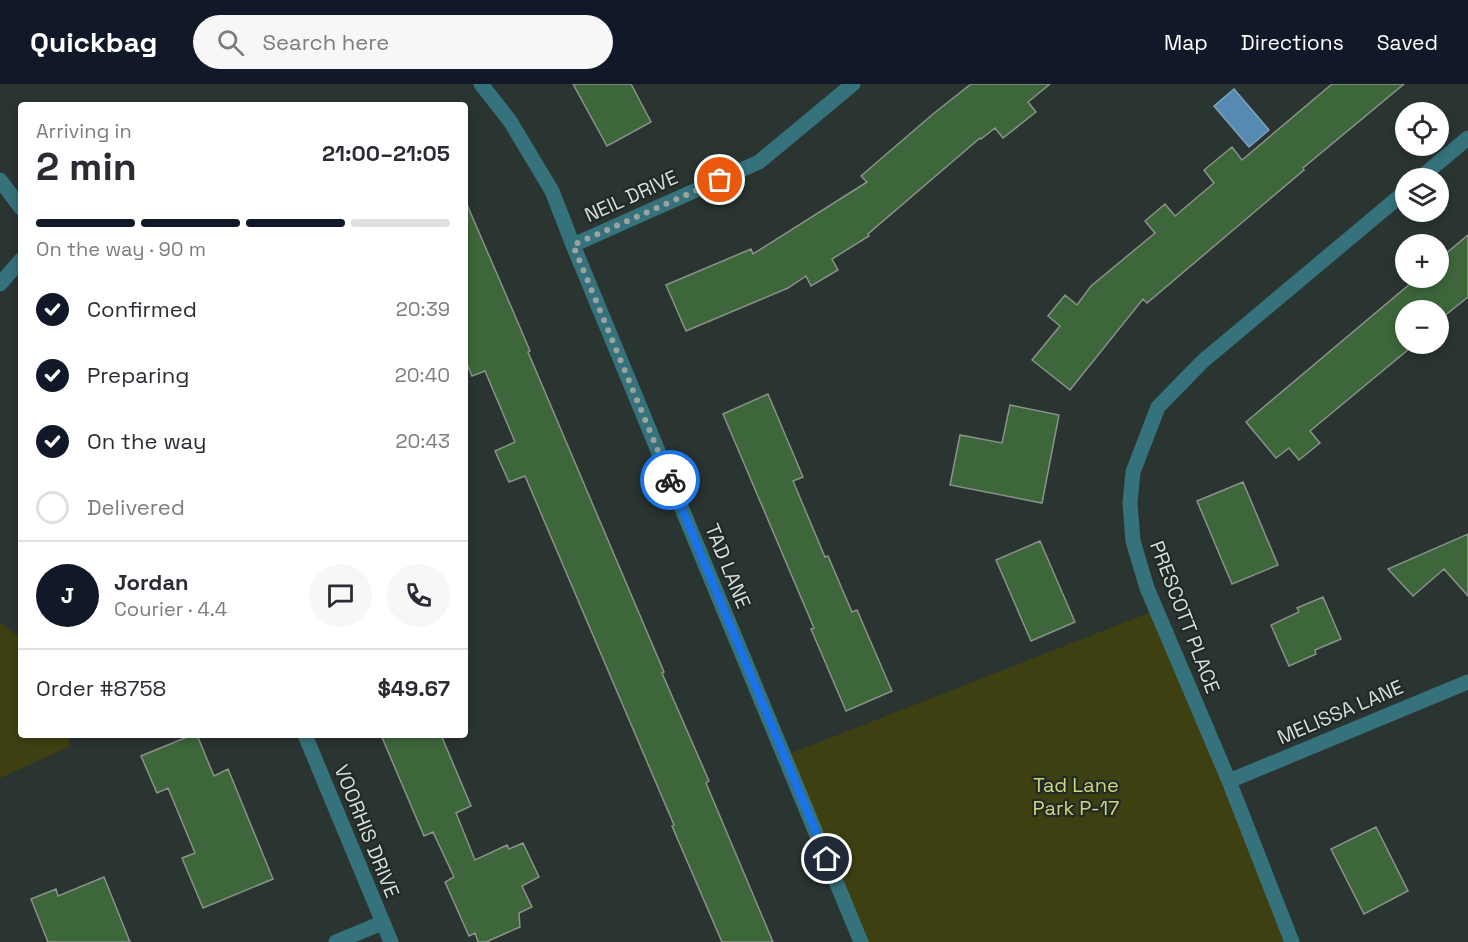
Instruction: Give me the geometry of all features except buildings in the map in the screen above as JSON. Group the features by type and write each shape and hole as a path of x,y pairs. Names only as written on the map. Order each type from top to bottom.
{"street":[{"name":"TAD LANE","path":"481,84 510,121 552,190 861,942"},
{"name":"NEIL DRIVE","path":"573,245 759,162 853,84"},
{"path":"1432,168 1468,138"},
{"path":"0,180 18,204"},
{"name":"PRESCOTT PLACE","path":"1292,942 1229,781 1147,588 1133,541 1130,503 1133,472 1158,407 1203,361 1395,200"},
{"path":"0,284 18,263"},
{"name":"MELISSA LANE","path":"1229,781 1468,682"},
{"name":"VOORHIS DRIVE","path":"307,738 391,942"},
{"path":"336,942 382,922"}],"green space":[{"name":"Tad Lane Park P-17","path":"1156,610 1291,942 861,942 784,756"},
{"path":"0,622 18,637 18,738 68,738 71,746 0,778"}],"water":[{"path":"1234,89 1269,130 1249,147 1214,106"}],"way so far":[{"path":"670,480 573,245 720,180"}],"route":[{"path":"670,480 827,859"}]}
